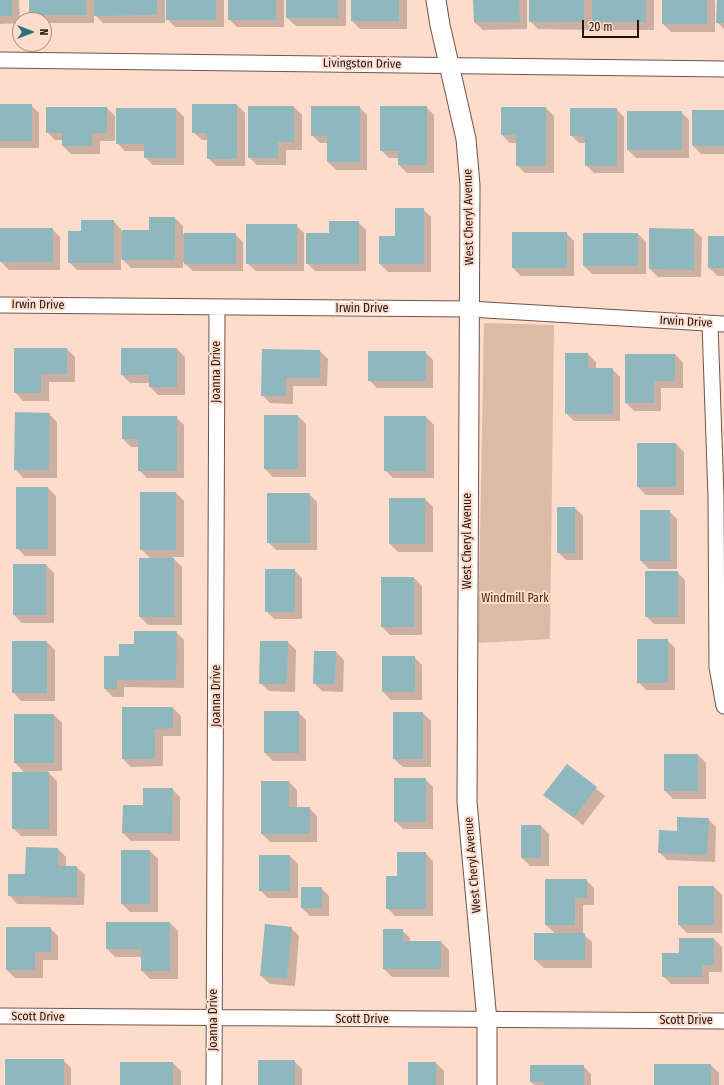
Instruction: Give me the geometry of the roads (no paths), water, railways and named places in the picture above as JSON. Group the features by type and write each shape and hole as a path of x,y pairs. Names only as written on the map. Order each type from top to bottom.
{"street":[{"name":"West Cheryl Avenue","path":"436,0 440,25 466,139 470,185 466,802 488,1021 487,1085"},
{"name":"Livingston Drive","path":"0,60 724,69"},
{"name":"Irwin Drive","path":"0,305 469,309 717,324"},
{"name":"Joanna Drive","path":"214,1085 217,308"},
{"path":"717,324 717,667 724,706"},
{"name":"Scott Drive","path":"0,1016 488,1021 724,1021"}],"park label":[{"name":"Windmill Park","path":"515,599"}]}
